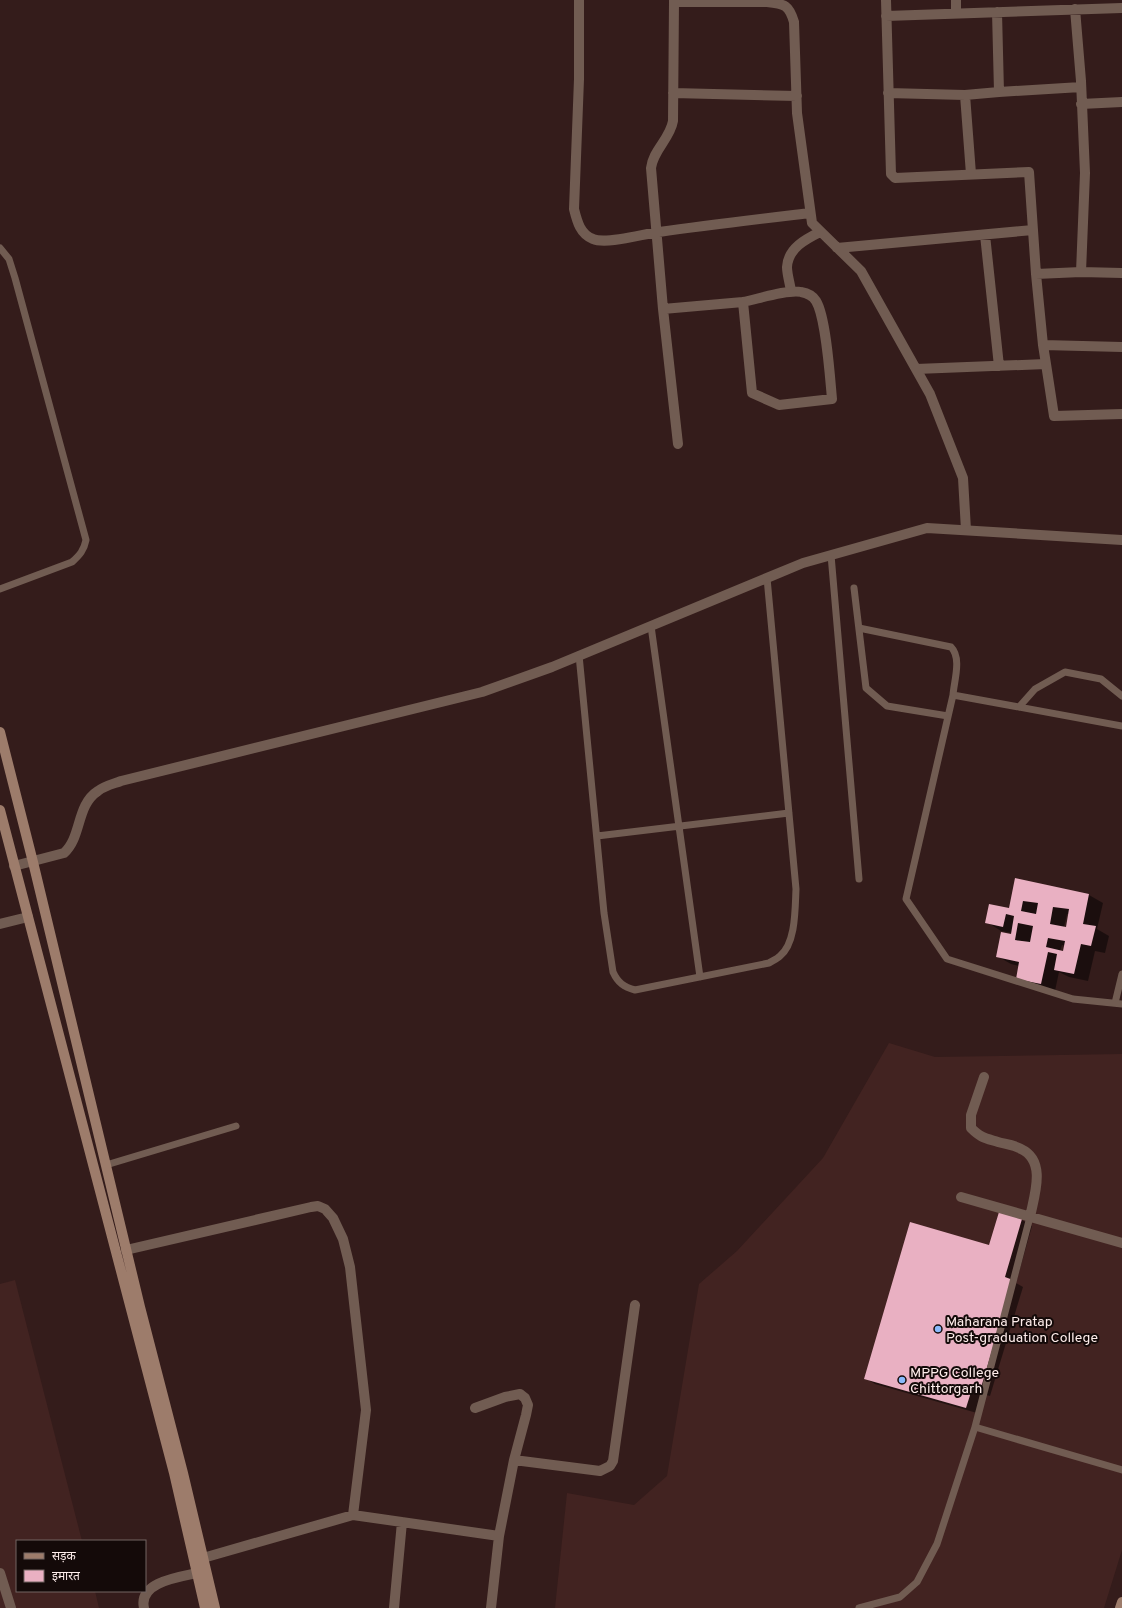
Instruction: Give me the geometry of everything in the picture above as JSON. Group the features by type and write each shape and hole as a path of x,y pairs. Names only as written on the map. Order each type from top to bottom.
{"main road":[{"path":"0,732 215,1608"},
{"path":"0,810 174,1473 205,1608"},
{"path":"1120,1608 1122,1602"}],"street":[{"path":"579,0 579,79 574,209 578,224 584,233 592,239 603,241 657,232 810,213"},
{"path":"886,0 890,171 895,178 1029,172 1036,274 1043,345 1054,416 1122,414"},
{"path":"956,0 956,14"},
{"path":"678,444 663,309 651,168 652,160 671,130 673,121 674,1 768,2 780,4 787,6 791,12 794,22 797,113 812,223 861,271 930,394 963,478 966,530"},
{"path":"886,16 1122,8"},
{"path":"1075,10 1081,87 1085,173 1081,272"},
{"path":"997,12 999,92"},
{"path":"888,93 965,95 1081,87"},
{"path":"673,93 797,96"},
{"path":"965,95 971,174"},
{"path":"1082,104 1122,102"},
{"path":"837,248 1033,230"},
{"path":"792,292 788,267 790,256 795,248 803,241 820,232"},
{"path":"985,234 999,366"},
{"path":"1036,274 1081,272 1122,273"},
{"path":"663,309 743,302 792,292 808,294 817,302 822,318 832,399 779,404 752,392 743,302"},
{"path":"1043,345 1122,347"},
{"path":"916,369 1046,364"},
{"path":"14,866 64,853 69,848 83,810 89,800 97,791 121,781 482,692 579,655 803,563 927,528 1122,540"},
{"path":"0,924 28,917"},
{"path":"984,1077 971,1115 971,1128 979,1137 1022,1149 1030,1156 1036,1165 1037,1176 1030,1216"},
{"path":"961,1197 1122,1243"},
{"path":"126,1250 312,1207 318,1206 326,1209 333,1218 343,1239 350,1267 366,1410 353,1515"},
{"path":"514,1460 600,1471 610,1466 613,1461 635,1305"},
{"path":"475,1408 520,1394 525,1398 528,1405 514,1460 499,1536 491,1608"},
{"path":"203,1558 353,1515 499,1536"},
{"path":"394,1608 402,1522"},
{"path":"144,1608 144,1598 148,1591 157,1584 197,1572"},
{"path":"0,1573 11,1608"}],"lane":[{"path":"0,248 9,259 15,278 86,540 85,547 72,562 0,589"},
{"path":"831,555 859,879"},
{"path":"579,655 604,913 613,972 616,979 622,985 635,990 769,963 781,956 787,947 792,934 796,889 767,578"},
{"path":"854,588 866,688 887,706 948,716"},
{"path":"651,626 700,977"},
{"path":"859,628 951,647 956,654 957,661 953,695 906,899 946,959 1073,999 1119,1004 1122,974"},
{"path":"1018,707 1035,689 1065,672 1101,679 1122,696"},
{"path":"953,695 1122,726"},
{"path":"597,836 789,812"},
{"path":"106,1165 236,1126"},
{"path":"859,1608 900,1597 917,1582 937,1544 975,1426 1030,1216"},
{"path":"975,1426 1122,1470"}],"shaded area":[{"name":"MPPG College Chittorgarh","path":"889,1043 935,1057 1122,1054 1122,1550 1104,1608 555,1608 567,1493 634,1505 667,1476 699,1284 737,1251 823,1158"},
{"path":"15,1280 82,1540 16,1540 16,1592 95,1592 99,1608 0,1608 0,1284"}],"building":[{"path":"1015,878 1089,894 1083,924 1096,926 1091,946 1081,944 1074,974 1054,970 1057,954 1048,952 1041,984 1016,979 1019,962 996,957 1001,932 1011,934 1014,916 1006,914 1003,927 985,923 989,904 1009,908","holes":["1023,901 1038,903 1036,914 1021,911","1053,907 1069,909 1066,927 1050,924","1018,923 1033,926 1030,942 1015,940","1048,938 1065,941 1063,951 1046,947"]},
{"name":"Maharana Pratap Post-graduation College","path":"999,1212 1022,1219 1005,1277 1013,1280 980,1391 972,1389 966,1408 864,1379 910,1222 989,1245"}],"place":[{"name":"Maharana Pratap Post-graduation College","path":"938,1329"},
{"name":"MPPG College Chittorgarh","path":"902,1380"}]}
